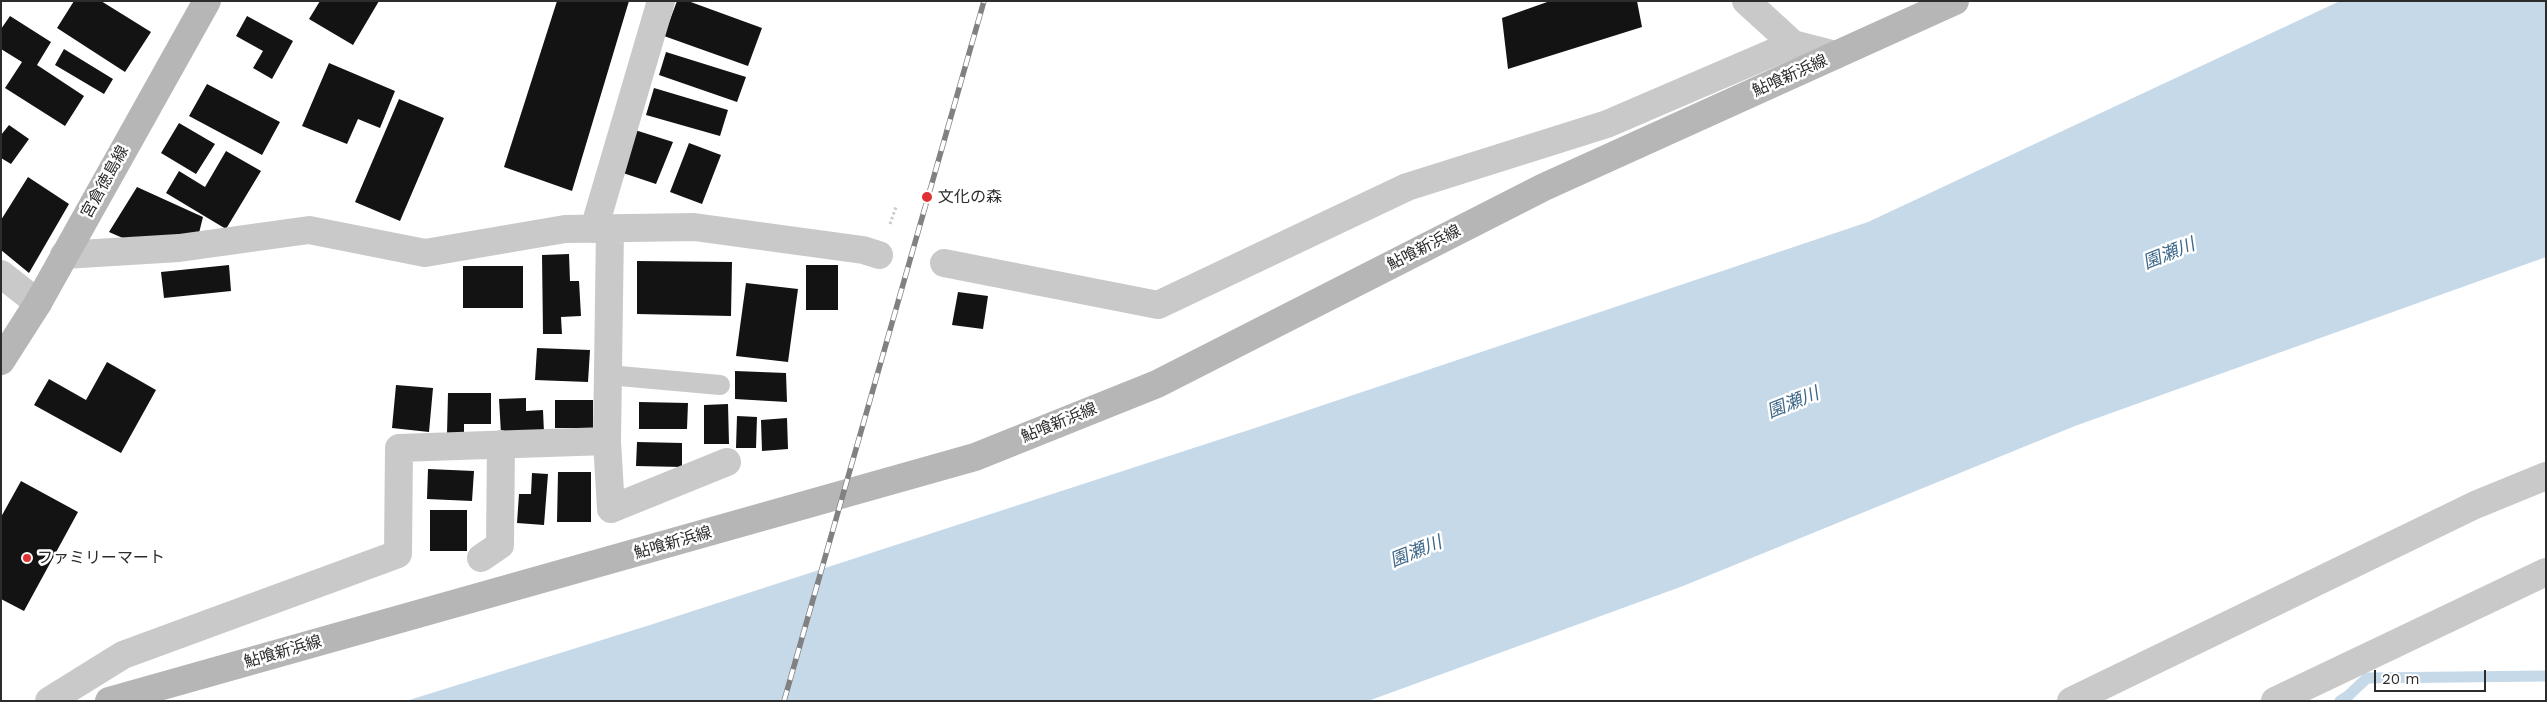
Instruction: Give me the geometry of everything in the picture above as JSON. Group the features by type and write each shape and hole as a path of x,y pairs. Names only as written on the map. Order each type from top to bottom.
{"main road":[{"name":"宮倉徳島線","path":"1,361 38,302 207,1"},
{"name":"鮎喰新浜線","path":"109,701 975,457 1157,384 1544,187 1955,1"}],"street":[{"path":"662,1 602,229 608,375 607,441 610,508 727,462"},
{"path":"1746,1 1793,44 1836,55"},
{"path":"944,263 1158,305 1407,187 1607,124 1793,44"},
{"path":"64,255 179,248 309,230 425,253 565,229 694,227 863,250 884,243"},
{"path":"1,274 38,302"},
{"path":"49,701 123,655 398,554 399,448 607,441"},
{"path":"481,558 500,545 501,444"},
{"path":"2071,701 2475,505 2546,476"},
{"path":"2275,701 2546,572"}],"lane":[{"path":"608,375 720,385"}],"path":[{"path":"884,243 896,207"}],"water":[{"name":"園瀬川","path":"2340,1 2546,1 2546,257 2075,426 1683,586 1368,701 406,701 650,625 1258,427 1868,222"}],"building":[{"path":"74,1 101,1 151,32 125,72 57,28"},
{"path":"320,1 379,1 353,45 309,19"},
{"path":"557,1 629,1 572,191 504,167"},
{"path":"677,1 688,1 762,28 748,66 664,36"},
{"path":"1550,1 1637,1 1642,27 1508,69 1502,18"},
{"path":"10,16 51,42 37,65 84,96 65,126 5,88 22,62 1,49 1,29"},
{"path":"247,16 293,41 272,79 253,68 263,51 236,36"},
{"path":"64,49 113,79 104,94 55,65"},
{"path":"666,52 746,77 737,102 659,75"},
{"path":"329,63 395,91 380,128 358,119 347,144 302,126"},
{"path":"207,84 280,122 262,155 189,116"},
{"path":"654,88 728,110 720,136 646,115"},
{"path":"399,99 444,118 400,221 355,202"},
{"path":"179,123 215,144 196,174 161,153"},
{"path":"9,125 29,139 11,164 1,158 1,135"},
{"path":"635,130 673,142 656,184 620,172"},
{"path":"689,143 721,155 702,204 670,192"},
{"path":"226,151 261,171 226,229 166,193 179,171 205,187"},
{"path":"28,177 69,204 29,273 1,250 1,220"},
{"path":"137,187 203,217 198,237 125,239 109,232"},
{"path":"569,254 570,281 579,281 581,316 561,317 562,334 543,334 542,255"},
{"path":"637,261 732,262 731,316 637,314"},
{"path":"229,265 231,291 164,298 161,272"},
{"path":"806,265 838,265 838,310 806,310"},
{"path":"463,266 523,266 523,308 463,308"},
{"path":"746,283 798,289 788,362 736,356"},
{"path":"958,292 988,296 983,329 952,325"},
{"path":"537,348 590,350 588,382 535,380"},
{"path":"107,362 156,390 121,453 34,405 49,379 86,400"},
{"path":"735,371 786,373 787,402 735,399"},
{"path":"396,385 433,388 429,432 392,428"},
{"path":"448,393 491,393 491,424 464,424 464,434 447,434"},
{"path":"526,398 526,411 543,410 544,433 501,434 499,399"},
{"path":"555,400 593,400 593,428 555,428"},
{"path":"639,402 688,403 687,429 639,429"},
{"path":"728,404 729,444 704,444 704,405"},
{"path":"737,416 757,417 756,448 736,448"},
{"path":"787,418 788,449 762,451 761,420"},
{"path":"637,442 682,443 682,467 636,466"},
{"path":"428,469 474,471 472,501 427,499"},
{"path":"558,472 591,472 591,522 557,522"},
{"path":"532,473 548,474 544,525 517,523 519,494 531,494"},
{"name":"ファミリーマート","path":"21,481 78,512 24,611 1,599 1,517"},
{"path":"430,510 467,510 467,551 430,551"}],"waterway":[{"path":"2340,701 2367,678 2546,676"}],"railway":[{"path":"784,701 984,1"}],"place":[{"name":"文化の森","path":"927,197"},
{"name":"ファミリーマート","path":"27,558"}]}
